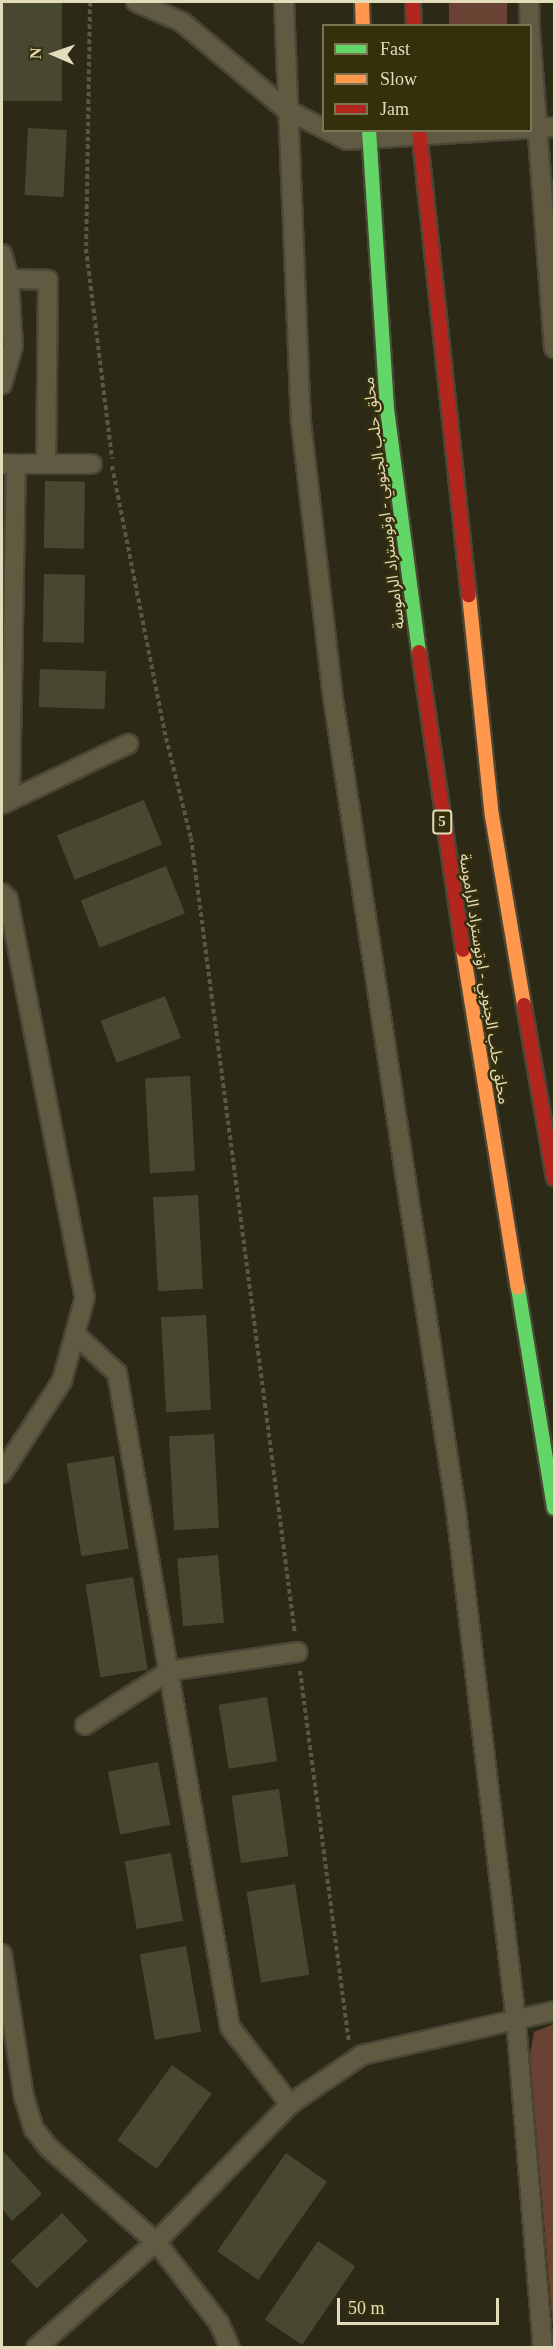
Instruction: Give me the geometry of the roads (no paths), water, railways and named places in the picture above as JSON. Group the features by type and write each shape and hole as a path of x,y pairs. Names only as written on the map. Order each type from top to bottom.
{"highway":[{"path":"362,2 363,24"},
{"path":"413,2 414,24"},
{"name":"محلق حلب الجنوبي - اوتوستراد الراموسة","path":"419,133 492,816 555,1178"},
{"name":"محلق حلب الجنوبي - اوتوستراد الراموسة","path":"369,135 387,409 441,818 555,1508"}],"street":[{"path":"136,2 182,22 287,110 322,128"},
{"path":"284,2 301,422 333,698 456,1510 516,2021 543,2348"},
{"path":"529,2 530,24"},
{"path":"532,36 549,131 555,348"},
{"path":"532,131 549,131"},
{"path":"330,132 346,140 369,135 484,132"},
{"path":"2,254 9,279 13,345 2,384"},
{"path":"9,279 48,280 46,464"},
{"path":"93,464 9,464 6,802 128,744"},
{"path":"2,893 8,899 85,1297 62,1381 2,1473"},
{"path":"75,1334 117,1373 230,2027 290,2103"},
{"path":"85,1725 169,1671 298,1652"},
{"path":"2,1954 5,2002 24,2097 34,2129 49,2148 156,2242 219,2323 230,2348"},
{"path":"36,2348 156,2242 290,2103 351,2062 362,2055 555,2011"}]}
